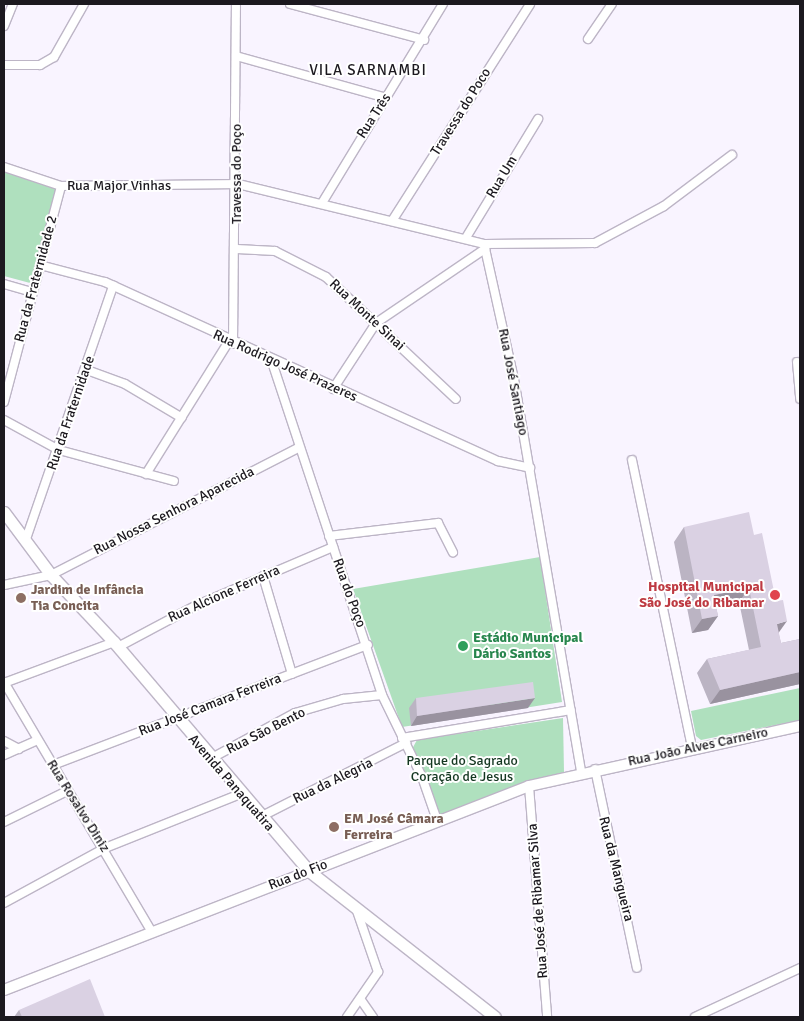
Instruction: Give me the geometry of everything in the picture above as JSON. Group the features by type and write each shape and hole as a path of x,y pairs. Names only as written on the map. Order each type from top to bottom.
{"main road":[{"name":"Avenida Panaquatira","path":"4,512 51,575 116,644 210,760 309,871 494,1017"}],"street":[{"path":"4,26 13,4"},
{"path":"4,65 40,65 54,57 84,4"},
{"name":"Travessa do Poço","path":"146,474 231,342 237,249 238,184 236,4"},
{"path":"290,4 424,40"},
{"name":"Rua Três","path":"322,203 424,40 442,4"},
{"name":"Travessa do Poco","path":"392,221 530,4"},
{"path":"588,39 612,4"},
{"path":"236,56 386,98"},
{"name":"Rua Um","path":"467,236 538,119"},
{"path":"238,184 392,221 467,236 484,246 595,243 664,206 732,155"},
{"name":"Rua Major Vinhas","path":"4,167 61,186 238,184"},
{"name":"Rua da Fraternidade 2","path":"4,402 61,186"},
{"path":"333,389 376,323 484,246"},
{"name":"Rua José Santiago","path":"484,246 530,468 581,772"},
{"name":"Rua Monte Sinai","path":"237,249 275,251 299,260 337,285 456,400"},
{"name":"Rua Rodrigo José Prazeres","path":"40,265 112,286 272,362 498,462 530,468"},
{"path":"4,284 32,292"},
{"name":"Rua da Fraternidade","path":"26,539 87,370 112,286"},
{"name":"Rua do Poço","path":"272,362 298,448 368,645 382,695 404,741 437,820"},
{"path":"797,362 800,399"},
{"path":"87,370 125,384 182,418"},
{"path":"4,420 59,450 174,481"},
{"name":"Rua Nossa Senhora Aparecida","path":"4,585 51,575 298,448"},
{"path":"632,460 692,746"},
{"path":"329,536 438,522 444,527 453,552"},
{"name":"Rua Alcione Ferreira","path":"4,683 116,644 263,576 333,547"},
{"path":"263,576 292,674"},
{"name":"Rua José Camara Ferreira","path":"53,765 178,720 368,645"},
{"name":"Rua Rosalvo Diniz","path":"4,683 67,791 105,848 151,932"},
{"name":"Rua São Bento","path":"210,760 295,714 343,699 382,695"},
{"name":"Rua da Alegria","path":"260,817 404,741 571,710"},
{"name":"Rua João Alves Carneiro","path":"595,769 692,746 800,726"},
{"path":"4,755 37,740"},
{"path":"4,741 19,749"},
{"name":"Rua do Fio","path":"4,990 437,820 530,786 595,769"},
{"name":"Rua da Mangueira","path":"595,769 637,968"},
{"name":"Rua José de Ribamar Silva","path":"530,786 546,1017"},
{"path":"4,822 67,791"},
{"path":"4,903 105,848 240,794"},
{"path":"347,1017 361,1000 378,972 356,908"},
{"path":"695,1017 800,968"},
{"path":"361,1000 373,1017"}],"green space":[{"path":"4,172 56,189 30,283 4,276"},
{"name":"Estádio Municipal Dário Santos","path":"540,557 562,702 402,727 353,589"},
{"path":"800,688 800,720 701,740 696,736 691,711"},
{"name":"Parque do Sagrado Coração de Jesus","path":"563,718 564,772 441,816 436,814 412,749 417,740"}],"building":[{"path":"749,512 754,535 762,533 776,601 783,600 787,621 777,624 781,643 800,639 800,672 720,690 707,659 761,647 749,588 714,595 718,616 702,619 684,527"},
{"path":"533,682 535,698 417,716 416,698"},
{"path":"90,979 105,1017 22,1017 19,1010"}],"place":[{"name":"Hospital Municipal São José do Ribamar","path":"775,595"},
{"name":"Jardim de Infância Tia Concita","path":"21,598"},
{"name":"Estádio Municipal Dário Santos","path":"463,646"},
{"name":"EM José Câmara Ferreira","path":"334,827"}],"district":[{"name":"VILA SARNAMBI","path":"368,71"}]}
